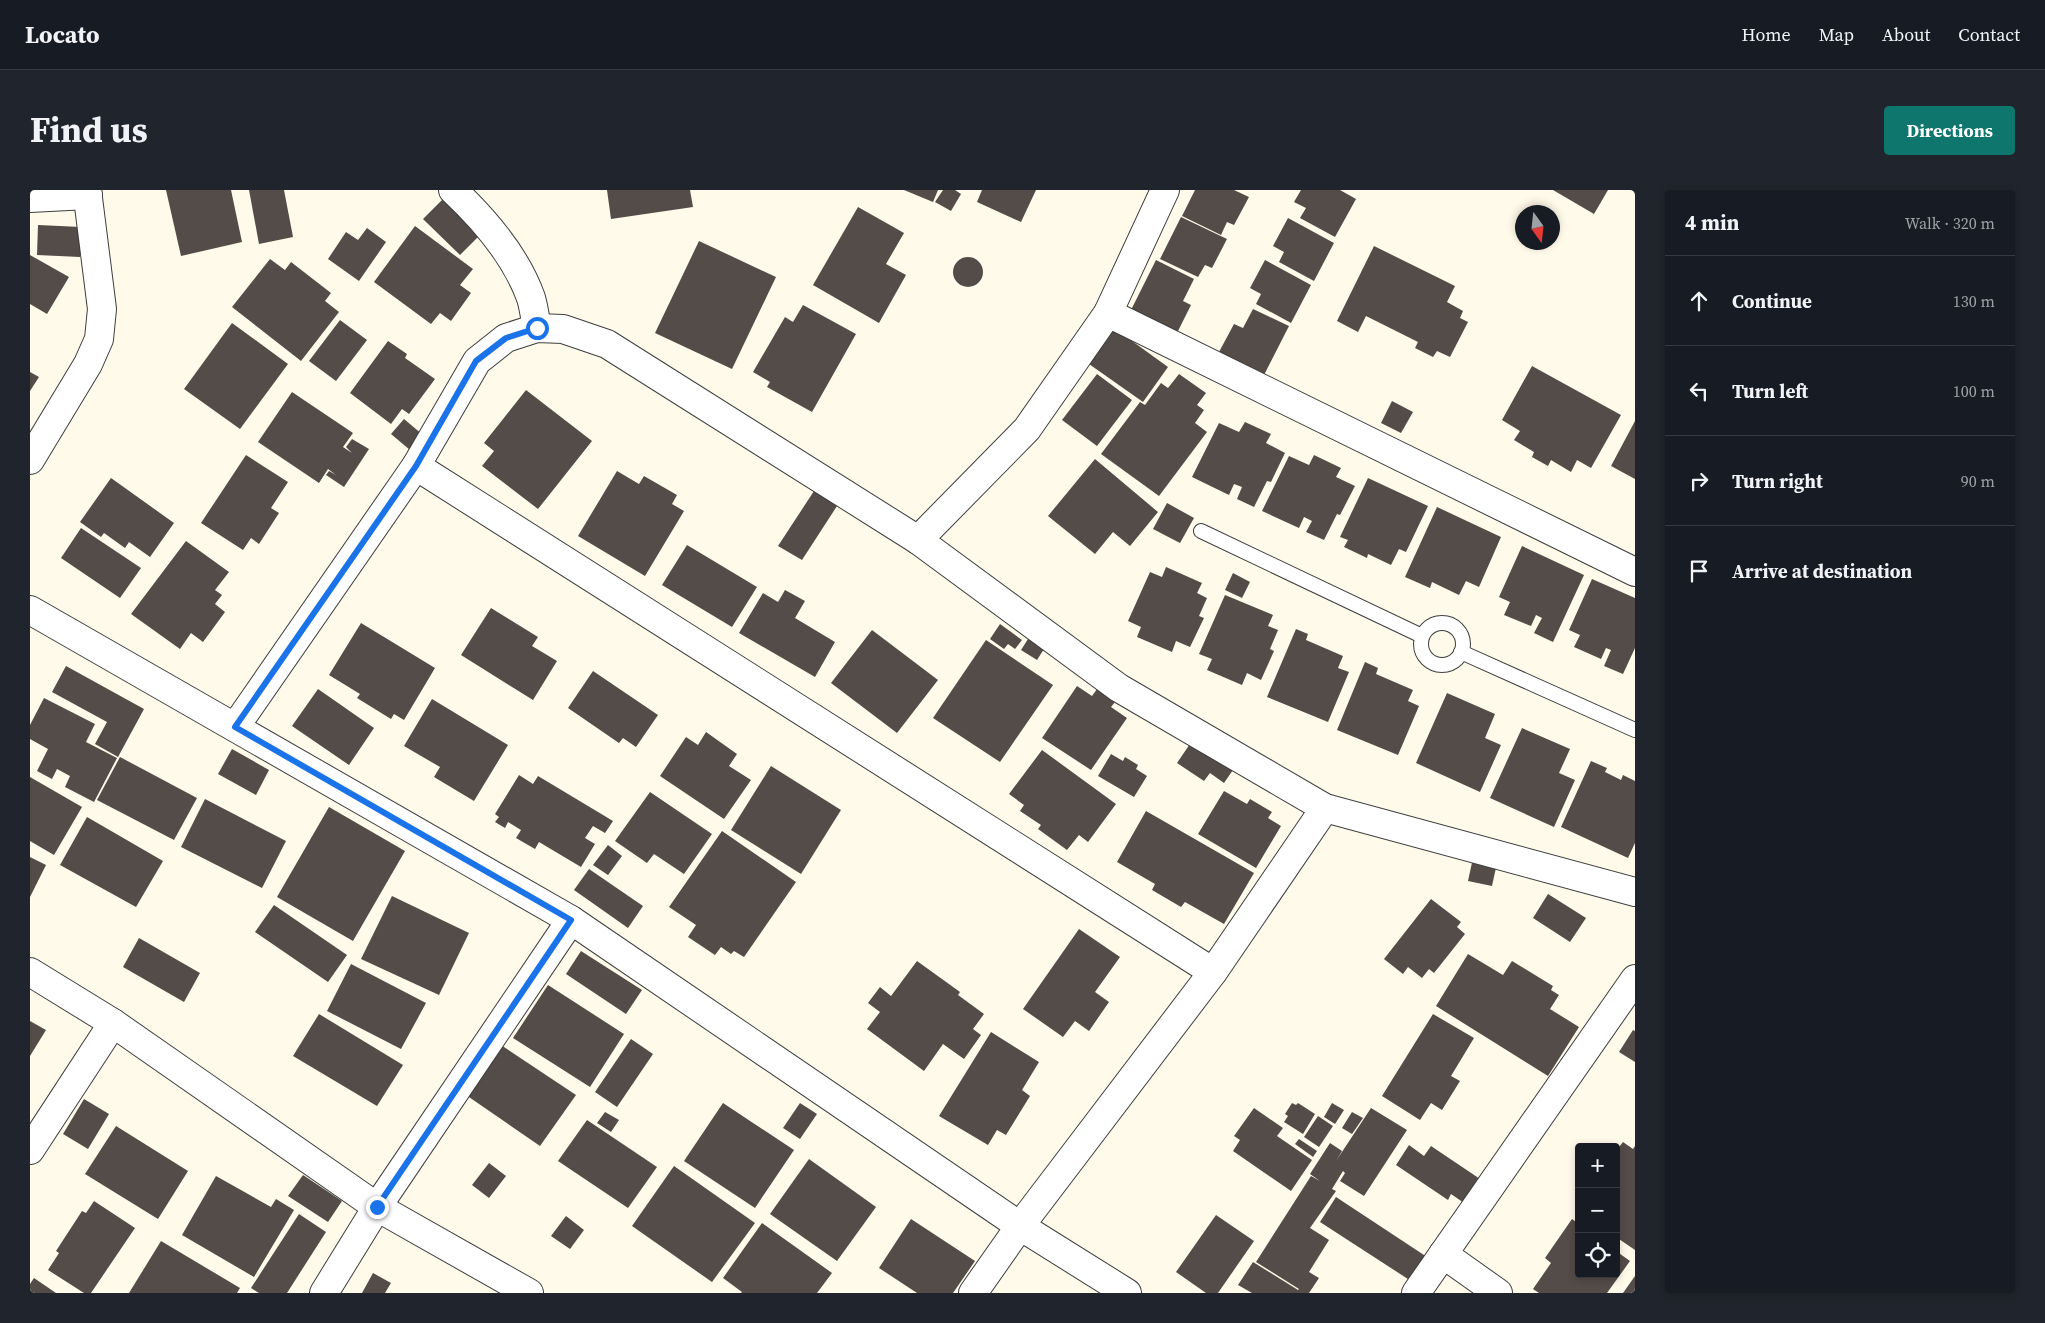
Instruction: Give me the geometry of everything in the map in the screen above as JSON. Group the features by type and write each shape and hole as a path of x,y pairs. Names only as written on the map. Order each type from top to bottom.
{"street":[{"path":"453,190 472,208 510,255 531,298 537,328"},
{"path":"918,540 1027,429 1108,313 1166,190"},
{"path":"30,198 88,192 102,309 98,339 88,364 30,460"},
{"path":"1108,313 1635,572"},
{"path":"235,727 416,466 476,361 506,338 537,328 562,329 608,344 918,540 1119,688 1325,808 1635,892"},
{"path":"416,466 1213,972"},
{"path":"30,610 571,920 1020,1226 1127,1293"},
{"path":"973,1293 1020,1226 1213,972 1325,808"},
{"path":"324,1293 377,1207 571,920"},
{"path":"30,972 113,1023 377,1207 529,1293"},
{"path":"1416,1293 1635,979"},
{"path":"30,1150 113,1023"},
{"path":"1443,1254 1498,1293"}],"lane":[{"path":"1201,531 1422,636"},
{"path":"1443,623 1449,625 1455,628 1462,638 1462,652 1455,660 1445,665 1434,664 1425,657 1420,647 1422,636 1430,626 1443,623"},
{"path":"1462,652 1635,730"}],"building":[{"path":"166,190 231,190 242,242 181,256"},
{"path":"249,190 284,190 293,237 259,244"},
{"path":"607,190 690,190 693,207 611,219"},
{"path":"904,190 938,190 933,202"},
{"path":"943,190 955,190 961,194 951,211 935,202"},
{"path":"982,190 1036,190 1021,222 977,202"},
{"path":"1195,190 1234,190 1249,197 1234,225 1227,222 1221,235 1182,216"},
{"path":"1301,190 1340,190 1356,199 1335,237 1300,218 1306,208 1294,202"},
{"path":"1553,190 1608,190 1594,214"},
{"path":"445,197 482,233 460,255 423,219"},
{"path":"858,207 904,233 886,264 906,275 879,323 813,285"},
{"path":"1181,217 1227,239 1212,268 1205,265 1198,277 1160,259"},
{"path":"1288,218 1334,243 1314,281 1279,262 1284,252 1273,246"},
{"path":"38,225 81,227 80,257 37,255"},
{"path":"415,226 473,269 460,285 471,293 451,321 440,313 431,324 374,282"},
{"path":"367,228 386,242 359,281 328,259 346,232 358,240"},
{"path":"699,241 776,277 732,369 655,333"},
{"path":"1374,246 1455,286 1447,302 1463,311 1460,318 1468,322 1450,357 1437,351 1433,357 1415,348 1418,342 1366,316 1358,332 1337,321"},
{"path":"30,255 69,277 47,314 30,304"},
{"path":"968,257 979,261 983,272 979,283 968,287 957,283 953,272 957,261"},
{"path":"270,259 285,270 291,262 331,293 325,301 339,312 301,361 232,307"},
{"path":"1156,260 1194,279 1183,301 1191,305 1177,333 1131,310"},
{"path":"1265,260 1311,285 1291,323 1256,304 1261,294 1250,288"},
{"path":"803,305 856,334 812,412 767,387 770,382 753,372 785,317 793,322"},
{"path":"1253,309 1289,326 1264,375 1219,352 1234,324 1243,328"},
{"path":"340,320 367,340 336,381 309,361"},
{"path":"232,323 288,364 240,429 184,389"},
{"path":"1114,328 1168,367 1143,402 1089,364"},
{"path":"388,341 407,354 405,358 435,379 409,414 402,409 391,424 350,393"},
{"path":"1532,366 1621,415 1591,468 1577,460 1571,472 1551,460 1548,466 1532,457 1534,452 1514,440 1520,431 1502,420"},
{"path":"30,372 39,377 30,391"},
{"path":"1097,374 1132,400 1097,446 1062,420"},
{"path":"1179,374 1206,393 1197,405 1204,410 1195,423 1207,432 1159,496 1101,454 1140,402 1145,405 1161,383 1168,388"},
{"path":"526,390 592,441 538,509 482,466 494,451 484,443"},
{"path":"292,392 353,433 343,447 352,453 346,447 352,439 369,449 344,487 326,475 329,471 336,475 328,469 319,483 258,442"},
{"path":"1392,401 1413,412 1401,433 1381,423"},
{"path":"404,419 423,435 410,450 391,434"},
{"path":"1635,421 1635,479 1611,466"},
{"path":"1245,422 1271,434 1266,443 1285,453 1271,482 1267,481 1254,507 1237,499 1242,487 1234,484 1229,495 1192,477 1219,423 1239,432"},
{"path":"246,455 288,482 271,508 279,513 259,544 251,538 243,550 201,523"},
{"path":"1314,455 1341,468 1336,477 1355,486 1340,515 1337,514 1324,540 1306,532 1312,521 1304,517 1299,528 1262,511 1289,456 1309,465"},
{"path":"1095,459 1158,512 1130,546 1113,532 1095,554 1048,516"},
{"path":"617,471 639,484 644,476 677,495 672,504 684,511 645,576 578,536"},
{"path":"111,478 174,523 150,557 129,542 125,548 104,533 101,537 80,522"},
{"path":"1368,478 1428,506 1406,552 1399,549 1391,565 1368,554 1367,558 1344,547 1348,540 1340,537"},
{"path":"814,491 837,506 802,560 778,546"},
{"path":"1167,503 1194,518 1180,543 1153,529"},
{"path":"1437,507 1501,537 1479,587 1466,581 1459,595 1432,582 1430,588 1405,577"},
{"path":"81,528 141,568 120,598 61,558"},
{"path":"186,541 229,572 215,590 222,595 215,604 225,612 203,642 191,633 180,649 131,614"},
{"path":"687,545 757,587 732,627 662,585"},
{"path":"1522,546 1584,575 1553,642 1534,633 1542,618 1536,615 1531,626 1504,615 1510,602 1499,597"},
{"path":"1166,567 1202,583 1197,593 1207,598 1199,616 1204,618 1190,647 1176,641 1172,652 1137,637 1141,627 1128,621 1150,572 1162,577"},
{"path":"1233,573 1250,582 1242,598 1225,590"},
{"path":"1592,579 1635,598 1635,648 1623,674 1604,666 1611,650 1606,648 1601,659 1574,647 1580,635 1569,630"},
{"path":"785,590 805,601 795,618 835,642 815,677 739,633 763,593 778,602"},
{"path":"1225,595 1273,615 1268,626 1278,630 1270,649 1274,651 1261,680 1247,673 1242,685 1207,670 1212,659 1199,654"},
{"path":"491,608 538,637 532,646 557,661 533,700 461,655"},
{"path":"361,623 435,668 404,720 394,714 391,719 357,698 360,694 329,675"},
{"path":"1000,624 1022,640 1015,649 1008,644 1004,649 990,639"},
{"path":"1296,629 1308,634 1306,640 1343,656 1338,668 1349,672 1328,722 1267,697"},
{"path":"872,630 938,680 897,733 831,683"},
{"path":"1028,639 1044,649 1037,660 1021,650"},
{"path":"986,640 1053,685 1000,762 933,718"},
{"path":"1365,662 1378,668 1376,674 1413,690 1408,701 1419,706 1398,755 1337,730"},
{"path":"66,666 144,709 118,757 95,744 107,722 52,692"},
{"path":"593,671 658,715 636,747 623,738 619,743 568,708"},
{"path":"1077,686 1092,696 1097,689 1115,702 1111,707 1127,718 1091,770 1042,738"},
{"path":"318,689 374,728 349,765 292,726"},
{"path":"1447,693 1495,714 1485,738 1501,745 1480,792 1416,763"},
{"path":"44,698 95,724 86,742 117,758 94,802 65,787 70,776 57,769 52,779 37,771 48,749 30,739 30,725"},
{"path":"432,699 508,745 474,801 434,777 440,767 404,746"},
{"path":"1522,728 1570,749 1559,773 1575,780 1554,827 1490,798"},
{"path":"706,732 737,754 729,766 751,780 724,819 660,776 686,737 698,745"},
{"path":"1194,738 1235,767 1224,783 1210,773 1204,781 1177,763"},
{"path":"232,749 269,770 256,795 218,774"},
{"path":"1042,750 1116,804 1088,842 1079,835 1067,850 1038,829 1041,825 1020,811 1024,805 1009,794"},
{"path":"1111,754 1123,761 1125,757 1138,765 1136,769 1147,776 1134,797 1098,776"},
{"path":"120,757 197,798 174,840 97,800"},
{"path":"1591,761 1607,768 1605,772 1621,780 1623,775 1635,781 1635,843 1628,858 1561,827"},
{"path":"771,766 841,810 801,874 731,830"},
{"path":"519,775 533,784 538,776 613,821 605,833 593,826 585,838 595,844 581,867 539,842 535,849 516,838 521,830 508,822 505,828 495,822 499,817 495,814"},
{"path":"30,777 82,807 54,855 30,841"},
{"path":"1224,791 1247,804 1250,799 1272,812 1268,818 1281,826 1256,868 1198,834"},
{"path":"650,792 712,834 684,874 654,854 647,863 615,841"},
{"path":"205,799 286,841 262,888 181,847"},
{"path":"329,807 405,851 353,941 277,897"},
{"path":"1146,811 1254,873 1224,924 1185,902 1181,907 1152,890 1155,884 1117,862"},
{"path":"87,817 163,861 136,907 60,865"},
{"path":"722,831 796,882 744,957 734,951 731,954 721,947 715,955 688,937 696,925 669,907"},
{"path":"608,845 622,856 608,875 593,865"},
{"path":"30,857 46,865 30,897"},
{"path":"1473,858 1497,863 1492,886 1468,881"},
{"path":"589,869 643,906 628,928 574,890"},
{"path":"1548,894 1586,918 1570,942 1533,918"},
{"path":"392,896 469,933 439,995 361,959"},
{"path":"1431,899 1461,922 1457,927 1465,934 1434,973 1429,969 1422,978 1408,967 1403,974 1384,959"},
{"path":"274,905 347,955 328,982 255,932"},
{"path":"1079,929 1120,957 1095,992 1109,1002 1089,1031 1075,1021 1063,1037 1023,1009"},
{"path":"139,938 200,973 184,1002 123,967"},
{"path":"581,951 642,990 626,1014 566,974"},
{"path":"1468,954 1503,975 1512,961 1553,986 1551,990 1559,995 1550,1009 1579,1027 1548,1076 1436,1006"},
{"path":"917,961 960,992 958,995 984,1014 973,1029 981,1035 964,1059 943,1044 924,1071 867,1029 880,1012 868,1003 880,987 891,996"},
{"path":"351,964 426,1003 401,1049 327,1011"},
{"path":"548,985 624,1034 590,1087 513,1038"},
{"path":"319,1014 403,1065 377,1106 293,1056"},
{"path":"1433,1014 1474,1038 1451,1076 1460,1081 1442,1110 1431,1103 1420,1120 1382,1096"},
{"path":"30,1021 46,1030 30,1056"},
{"path":"1633,1030 1635,1031 1635,1062 1619,1052"},
{"path":"991,1032 1039,1062 1022,1090 1030,1096 1006,1135 997,1130 988,1145 939,1116"},
{"path":"631,1039 653,1054 617,1107 595,1092"},
{"path":"501,1045 576,1095 540,1146 466,1095"},
{"path":"84,1099 109,1114 88,1149 63,1134"},
{"path":"723,1103 794,1150 755,1208 684,1161"},
{"path":"800,1103 817,1114 800,1139 783,1128"},
{"path":"1292,1103 1296,1105 1298,1103 1315,1114 1303,1134 1284,1122 1288,1116 1285,1114"},
{"path":"1332,1103 1344,1110 1335,1124 1324,1117"},
{"path":"1254,1108 1283,1128 1277,1136 1312,1160 1291,1191 1233,1151 1240,1140 1234,1136"},
{"path":"1371,1108 1407,1130 1364,1196 1340,1181 1345,1173 1343,1171 1332,1189 1336,1191 1310,1228 1329,1240 1309,1272 1319,1278 1309,1293 1252,1293 1238,1285 1253,1262 1299,1289 1256,1262 1311,1176 1320,1181 1310,1174 1330,1143 1342,1151 1336,1161"},
{"path":"605,1112 619,1120 611,1132 597,1123"},
{"path":"1352,1112 1363,1118 1352,1134 1342,1128"},
{"path":"1318,1116 1333,1126 1319,1147 1304,1137"},
{"path":"587,1120 657,1167 628,1208 558,1161"},
{"path":"116,1126 188,1171 158,1219 85,1174"},
{"path":"1299,1139 1317,1151 1313,1157 1295,1144"},
{"path":"1623,1142 1633,1149 1635,1146 1635,1250 1620,1240 1620,1146"},
{"path":"1409,1145 1424,1156 1431,1146 1483,1181 1467,1205 1451,1194 1448,1200 1396,1165"},
{"path":"809,1159 876,1207 837,1261 770,1214"},
{"path":"489,1163 506,1176 489,1198 472,1185"},
{"path":"674,1166 755,1223 712,1282 632,1226"},
{"path":"303,1175 342,1201 328,1222 288,1196"},
{"path":"216,1176 271,1207 276,1199 294,1210 254,1277 182,1235"},
{"path":"1336,1197 1427,1257 1411,1281 1320,1222"},
{"path":"94,1201 135,1228 91,1293 84,1293 48,1270 59,1253 56,1251 82,1211 86,1213"},
{"path":"299,1214 326,1232 287,1293 259,1293 251,1288"},
{"path":"1216,1215 1254,1241 1218,1293 1206,1293 1176,1272"},
{"path":"566,1216 584,1230 570,1249 551,1236"},
{"path":"911,1219 975,1261 953,1293 917,1293 879,1268"},
{"path":"1572,1219 1575,1221 1575,1278 1618,1278 1607,1293 1539,1293 1533,1289 1551,1263 1545,1258"},
{"path":"762,1223 832,1273 817,1293 741,1293 723,1278"},
{"path":"161,1241 240,1288 237,1293 129,1293"},
{"path":"1620,1254 1630,1261 1620,1275"},
{"path":"373,1273 391,1283 385,1293 362,1293"},
{"path":"1635,1276 1635,1293 1623,1293"},
{"path":"34,1278 56,1293 30,1293 30,1284"}],"route":[{"path":"377,1207 571,920 235,727 416,466 476,361 506,338 537,328"}]}
